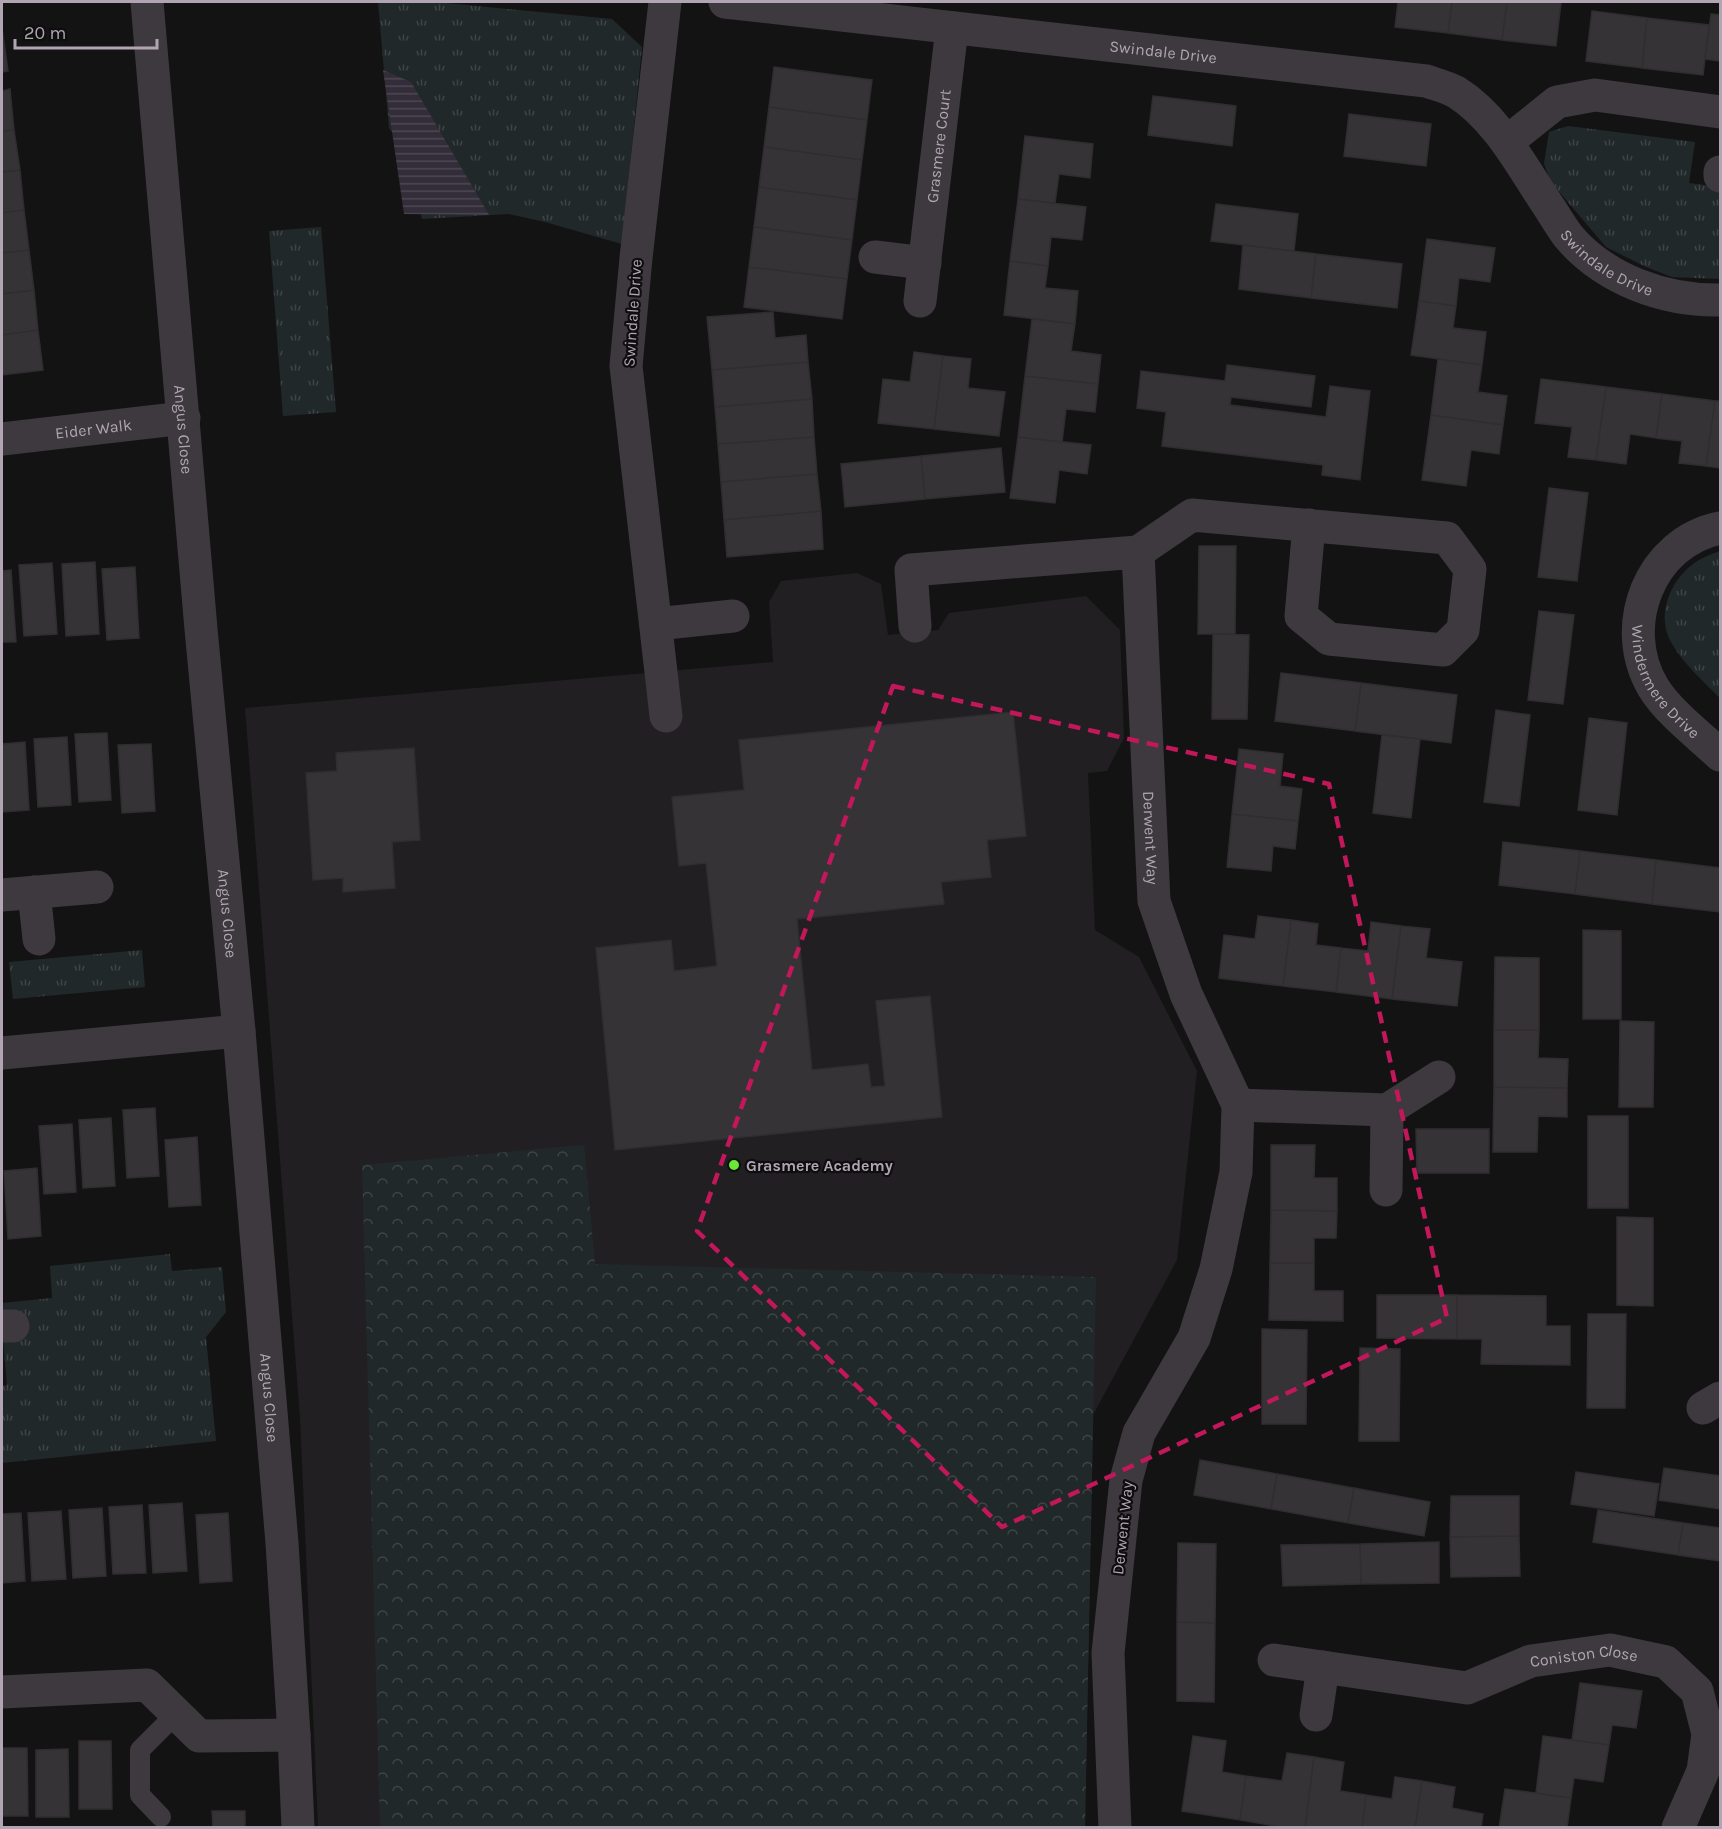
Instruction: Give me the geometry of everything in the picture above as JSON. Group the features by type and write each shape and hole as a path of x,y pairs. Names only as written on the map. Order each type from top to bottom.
{"street":[{"name":"Angus Close","path":"147,2 239,1031 282,1543 298,1827"},
{"name":"Swindale Drive","path":"665,2 626,366 666,716"},
{"name":"Swindale Drive","path":"725,2 797,6 952,28 1426,81 1454,91 1477,108 1507,142 1569,237 1593,259 1619,277 1649,290 1677,298 1720,300"},
{"name":"Grasmere Court","path":"920,301 952,28"},
{"path":"1507,142 1557,102 1595,95 1720,112"},
{"path":"875,257 925,263"},
{"name":"Eider Walk","path":"2,440 184,418"},
{"path":"915,626 911,570 1137,552 1192,515 1309,525 1447,538 1470,569 1462,630 1443,650 1329,639 1301,616 1309,525"},
{"name":"Windermere Drive","path":"1720,528 1692,538 1673,550 1664,560 1645,590 1639,615 1637,638 1646,674 1654,689 1676,714 1720,755"},
{"name":"Derwent Way","path":"1115,1827 1108,1653 1126,1480 1139,1433 1194,1338 1216,1269 1236,1172 1238,1105 1186,994 1155,902 1137,552"},
{"path":"656,624 733,616"},
{"path":"2,895 98,886"},
{"path":"34,892 39,939"},
{"path":"2,1053 239,1031"},
{"path":"1238,1105 1387,1110 1439,1077"},
{"path":"1386,1190 1387,1110"},
{"name":"Coniston Close","path":"1274,1660 1467,1688 1531,1661 1610,1650 1666,1662 1697,1691 1708,1734 1703,1771 1678,1827"},
{"path":"1316,1715 1323,1667"},
{"path":"2,1692 147,1684 199,1736 294,1735"}],"lane":[{"path":"161,1817 141,1795 140,1750 176,1714"}],"highlighted area":[{"path":"893,686 1329,784 1447,1318 1002,1527 697,1231"}],"shaded area":[{"path":"383,70 411,82 489,215 404,214"},
{"name":"Grasmere Academy","path":"857,573 881,584 888,635 938,630 949,613 1086,596 1120,630 1124,738 1107,771 1088,773 1095,930 1139,957 1197,1071 1177,1260 1093,1415 1085,1827 318,1827 300,1418 245,708 773,662 769,602 781,581"}],"green space":[{"path":"378,2 436,2 612,19 642,47 622,244 509,214 422,219 406,152 389,128"},
{"path":"1568,126 1695,142 1689,183 1720,187 1720,279 1672,277 1606,247 1550,181 1544,163 1549,132"},
{"path":"321,227 336,412 283,416 269,231"},
{"path":"1720,551 1720,698 1690,668 1676,650 1667,633 1665,611 1672,590 1685,571 1707,556"},
{"path":"142,950 145,987 13,999 9,962"},
{"path":"584,1145 595,1264 1096,1277 1085,1827 380,1827 362,1165"},
{"path":"170,1254 172,1271 222,1267 226,1312 206,1337 216,1441 2,1463 2,1386 7,1385 2,1303 52,1298 50,1266"}],"building":[{"path":"1398,2 1452,2 1448,33 1395,27"},
{"path":"1452,2 1507,2 1502,40 1448,33"},
{"path":"1507,2 1561,2 1556,46 1502,40"},
{"path":"1592,11 1647,18 1642,68 1586,61"},
{"path":"1711,14 1720,15 1720,61 1705,59"},
{"path":"1647,18 1709,25 1703,75 1642,68"},
{"path":"2,28 8,71 2,72"},
{"path":"774,67 872,80 867,120 769,107"},
{"path":"10,89 14,130 2,131 2,91"},
{"path":"1153,96 1236,106 1232,146 1148,135"},
{"path":"769,107 867,120 862,160 764,147"},
{"path":"1349,114 1431,124 1426,166 1344,156"},
{"path":"14,130 20,170 2,172 2,131"},
{"path":"1025,136 1093,144 1090,178 1059,174 1055,203 1018,199"},
{"path":"764,147 862,160 857,200 759,187"},
{"path":"20,170 24,210 2,213 2,172"},
{"path":"759,187 857,200 852,240 754,227"},
{"path":"1018,199 1086,207 1082,240 1051,237 1048,266 1010,261"},
{"path":"1216,204 1298,214 1294,251 1211,241"},
{"path":"24,210 29,250 2,253 2,213"},
{"path":"754,227 852,240 847,279 749,267"},
{"path":"1427,239 1495,248 1490,282 1459,278 1456,306 1419,301"},
{"path":"1243,245 1316,254 1311,298 1239,289"},
{"path":"29,250 34,290 2,294 2,253"},
{"path":"1316,254 1402,264 1397,308 1311,298"},
{"path":"1010,261 1048,266 1045,288 1078,291 1075,324 1004,315"},
{"path":"749,267 847,279 842,319 744,307"},
{"path":"34,290 38,330 2,335 2,294"},
{"path":"1419,301 1456,306 1453,328 1486,332 1482,365 1411,355"},
{"path":"773,312 775,338 806,335 808,362 712,370 707,317"},
{"path":"1032,319 1075,324 1071,351 1101,355 1098,384 1025,376"},
{"path":"38,330 43,370 2,375 2,335"},
{"path":"914,352 943,356 934,429 878,423 883,379 910,382"},
{"path":"943,356 971,359 968,388 1005,392 999,436 934,429"},
{"path":"1438,359 1482,365 1478,392 1507,396 1503,425 1431,415"},
{"path":"808,362 812,399 715,407 712,370"},
{"path":"1227,365 1315,376 1311,407 1231,397 1230,405 1326,417 1330,386 1370,391 1360,480 1322,475 1323,465 1162,446 1166,412 1137,408 1141,371 1225,381"},
{"path":"1025,376 1098,384 1095,412 1066,409 1062,442 1018,437"},
{"path":"1541,379 1606,387 1596,460 1568,457 1572,427 1535,423"},
{"path":"1606,387 1662,394 1656,438 1630,434 1626,464 1596,460"},
{"path":"1662,394 1715,401 1706,466 1679,463 1682,441 1656,438"},
{"path":"812,399 814,437 718,444 715,407"},
{"path":"1715,401 1720,401 1720,468 1706,466"},
{"path":"1431,415 1503,425 1499,454 1471,450 1466,486 1422,480"},
{"path":"814,437 817,474 721,482 718,444"},
{"path":"1018,437 1091,445 1087,474 1059,470 1055,503 1010,498"},
{"path":"1001,448 1005,492 925,499 921,456"},
{"path":"921,456 925,499 845,507 841,464"},
{"path":"817,474 821,511 724,520 721,482"},
{"path":"1549,488 1588,493 1577,581 1538,577"},
{"path":"821,511 823,549 727,557 724,520"},
{"path":"1199,546 1236,546 1235,634 1198,634"},
{"path":"95,562 99,634 66,636 62,564"},
{"path":"52,563 57,634 24,636 19,565"},
{"path":"135,567 139,638 107,640 102,569"},
{"path":"11,570 16,642 2,642 2,571"},
{"path":"1539,611 1574,615 1563,704 1528,700"},
{"path":"1213,634 1249,635 1247,719 1212,719"},
{"path":"1281,673 1361,683 1355,731 1275,721"},
{"path":"1361,683 1457,695 1451,743 1355,731"},
{"path":"1496,710 1530,715 1519,806 1484,802"},
{"path":"1013,712 1026,836 987,840 991,877 941,882 944,904 797,919 812,1070 868,1064 871,1087 885,1086 876,1001 930,996 942,1117 615,1150 596,948 671,940 674,971 717,966 706,863 679,866 672,797 744,790 739,740"},
{"path":"1589,718 1627,723 1617,815 1578,810"},
{"path":"107,733 111,800 79,802 75,734"},
{"path":"1382,735 1420,739 1411,818 1373,813"},
{"path":"67,737 71,805 38,807 34,739"},
{"path":"25,742 29,810 2,812 2,744"},
{"path":"151,744 155,811 122,813 118,745"},
{"path":"414,748 420,840 392,842 395,888 343,892 343,878 313,880 306,773 337,771 336,753"},
{"path":"1239,749 1283,754 1280,786 1302,789 1298,821 1232,814"},
{"path":"1232,814 1298,821 1295,849 1273,846 1271,871 1227,867"},
{"path":"1503,842 1580,851 1575,894 1499,885"},
{"path":"1580,851 1656,860 1652,904 1575,894"},
{"path":"1656,860 1720,868 1720,912 1652,904"},
{"path":"1258,916 1291,920 1283,986 1219,978 1224,935 1255,939"},
{"path":"1291,920 1318,924 1316,945 1341,948 1336,992 1283,986"},
{"path":"1371,922 1401,926 1392,999 1336,992 1341,948 1368,951"},
{"path":"1401,926 1430,929 1426,958 1462,962 1457,1006 1392,999"},
{"path":"1583,930 1621,931 1621,1019 1583,1019"},
{"path":"1495,957 1539,958 1539,1030 1494,1030"},
{"path":"1620,1021 1654,1022 1653,1107 1619,1107"},
{"path":"1494,1030 1539,1030 1538,1058 1568,1059 1567,1088 1494,1087"},
{"path":"1494,1087 1567,1088 1567,1117 1538,1116 1537,1152 1493,1152"},
{"path":"155,1108 159,1176 127,1178 123,1110"},
{"path":"1588,1116 1628,1116 1628,1208 1588,1208"},
{"path":"111,1118 115,1186 83,1188 79,1120"},
{"path":"72,1124 76,1192 44,1194 39,1126"},
{"path":"1416,1129 1489,1129 1489,1173 1417,1173"},
{"path":"197,1137 201,1205 169,1207 165,1140"},
{"path":"1271,1145 1315,1145 1314,1178 1337,1178 1337,1211 1271,1210"},
{"path":"37,1168 41,1236 8,1239 4,1171"},
{"path":"1271,1210 1337,1211 1336,1238 1314,1238 1314,1263 1270,1263"},
{"path":"1617,1217 1653,1218 1653,1306 1617,1305"},
{"path":"1270,1263 1314,1263 1314,1291 1343,1291 1343,1321 1269,1320"},
{"path":"1377,1295 1457,1295 1457,1339 1377,1338"},
{"path":"1457,1295 1546,1296 1546,1326 1570,1326 1570,1365 1481,1364 1482,1339 1457,1339"},
{"path":"1588,1314 1626,1314 1625,1408 1587,1408"},
{"path":"1262,1329 1307,1330 1306,1424 1262,1424"},
{"path":"1360,1348 1400,1349 1399,1441 1359,1441"},
{"path":"1200,1460 1277,1474 1271,1509 1194,1495"},
{"path":"1664,1468 1720,1476 1720,1509 1659,1500"},
{"path":"1576,1472 1659,1484 1654,1516 1571,1504"},
{"path":"1277,1474 1354,1488 1348,1523 1271,1509"},
{"path":"1354,1488 1430,1502 1424,1536 1348,1523"},
{"path":"1451,1496 1519,1496 1519,1536 1450,1537"},
{"path":"182,1503 187,1571 153,1573 149,1505"},
{"path":"142,1505 146,1573 113,1574 109,1507"},
{"path":"102,1508 106,1576 73,1578 69,1510"},
{"path":"1598,1510 1683,1523 1678,1555 1593,1542"},
{"path":"61,1511 66,1579 32,1581 28,1513"},
{"path":"21,1513 25,1581 2,1583 2,1514"},
{"path":"228,1513 232,1581 200,1583 196,1515"},
{"path":"1683,1523 1720,1528 1720,1561 1678,1555"},
{"path":"1519,1536 1520,1576 1451,1577 1450,1537"},
{"path":"1439,1542 1439,1583 1361,1584 1360,1544"},
{"path":"1178,1543 1216,1544 1215,1623 1177,1622"},
{"path":"1360,1544 1361,1584 1283,1586 1281,1545"},
{"path":"1177,1622 1215,1623 1214,1702 1177,1701"},
{"path":"1580,1683 1642,1691 1636,1728 1612,1725 1609,1745 1572,1740"},
{"path":"1193,1736 1226,1741 1222,1772 1246,1776 1240,1820 1182,1811"},
{"path":"1543,1736 1609,1745 1603,1782 1574,1778 1571,1798 1536,1793"},
{"path":"79,1741 111,1741 112,1809 79,1809"},
{"path":"2,1748 27,1748 28,1816 2,1816"},
{"path":"68,1749 69,1817 36,1817 36,1750"},
{"path":"1287,1753 1314,1757 1305,1828 1287,1828 1240,1820 1246,1776 1282,1781"},
{"path":"1314,1757 1344,1762 1340,1791 1366,1795 1362,1828 1305,1828"},
{"path":"1395,1777 1422,1781 1415,1828 1362,1828 1366,1795 1392,1799"},
{"path":"1422,1781 1455,1787 1452,1808 1483,1814 1481,1828 1415,1828"},
{"path":"1505,1789 1571,1798 1567,1828 1499,1828"},
{"path":"212,1811 245,1811 245,1828 213,1828"}],"place":[{"name":"Grasmere Academy","path":"734,1165"}]}
